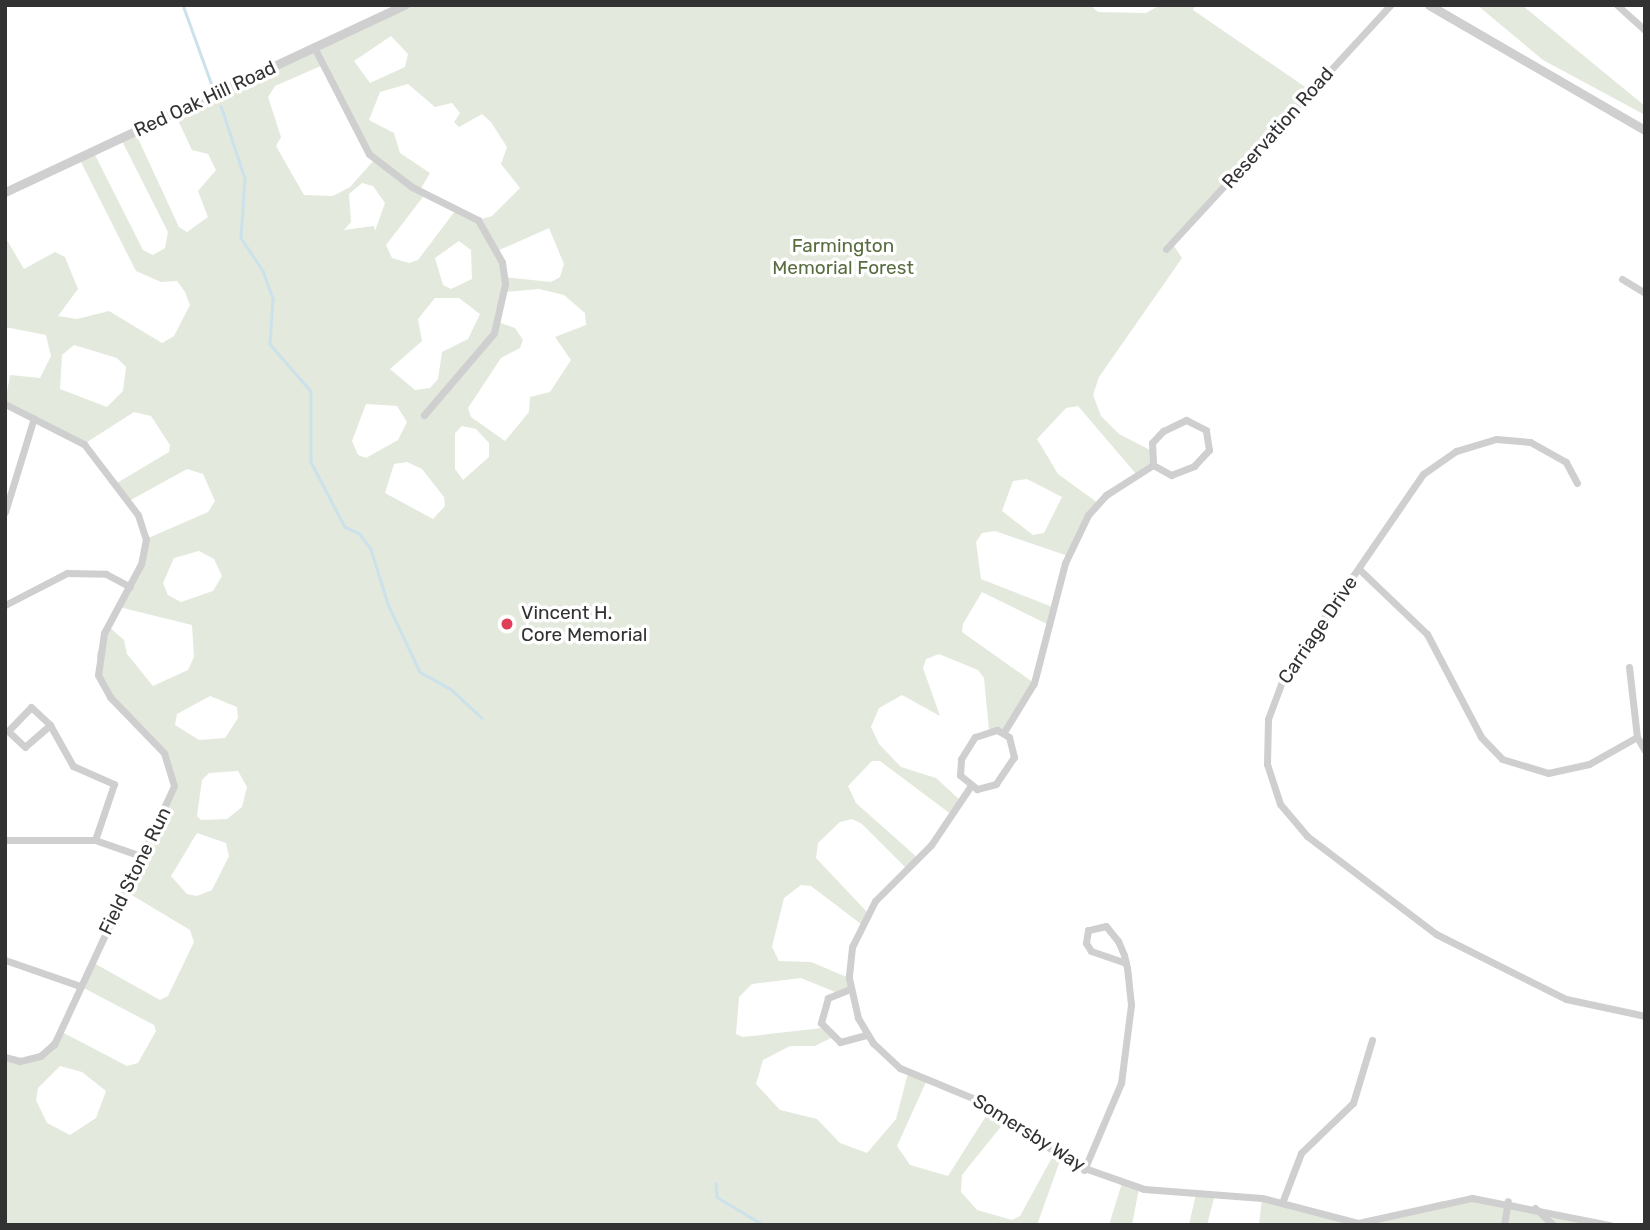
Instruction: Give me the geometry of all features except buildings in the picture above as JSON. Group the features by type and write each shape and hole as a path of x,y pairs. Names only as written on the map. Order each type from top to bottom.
{"street":[{"name":"Red Oak Hill Road","path":"5,192 405,5"},
{"name":"Reservation Road","path":"1166,249 1390,5"},
{"path":"1429,5 1645,130"},
{"path":"1617,5 1645,30"},
{"path":"315,49 369,154 412,187 478,220 502,262 505,284 494,333 424,415"},
{"path":"1622,279 1645,293"},
{"name":"Field Stone Run","path":"5,404 84,444 138,515 146,539 130,587 104,633 98,675 110,697 164,753 174,786 54,1044 40,1056 20,1061 5,1056"},
{"path":"5,512 9,489 34,418"},
{"path":"1186,420 1206,430 1209,450 1194,466 1171,475 1153,465 1152,443 1163,431 1186,420"},
{"name":"Carriage Drive","path":"1577,483 1566,462 1530,442 1496,439 1456,451 1423,474 1275,697 1268,719 1267,764 1280,804 1307,836 1466,952 1566,999 1645,1016"},
{"path":"1004,733 1043,660 1065,563 1087,515 1106,495 1153,465"},
{"path":"1359,569 1427,635 1481,737 1502,759 1548,773 1589,764 1637,737"},
{"path":"5,606 67,573 106,574 130,587"},
{"path":"1629,667 1637,737 1645,751"},
{"path":"50,725 24,747 8,731 31,707 50,725 73,766 114,784 95,840"},
{"path":"981,732 1004,733 1015,750 1007,771 990,788 970,787 960,775 965,751 981,732"},
{"name":"Somersby Way","path":"970,787 931,845 867,912 852,947 850,989 867,1035 900,1068 982,1102 1084,1170 1162,1192 1283,1202 1358,1224 1443,1201 1508,1201 1610,1225"},
{"path":"5,840 95,840 141,856"},
{"path":"1084,1170 1114,1104 1127,1056 1131,1005 1126,963 1110,929 1097,925 1088,930 1085,939 1091,951 1126,963"},
{"path":"5,960 80,986"},
{"path":"850,989 828,998 821,1023 839,1042 867,1035"},
{"path":"1283,1202 1301,1153 1353,1104 1372,1040"},
{"path":"1504,1225 1508,1201"},
{"name":"Somersby Way","path":"1534,1208 1553,1225"}],"green space":[{"name":"Farmington Memorial Forest","path":"405,5 1090,5 1098,12 1146,13 1160,5 1195,5 1193,10 1311,91 1172,243 1182,258 1099,377 1093,395 1101,416 1119,434 1150,450 1153,465 1137,475 1078,406 1066,408 1037,439 1058,474 1098,503 1068,556 995,531 982,533 976,542 981,579 1055,608 1051,626 982,592 963,624 962,632 1034,683 1004,732 989,730 984,678 978,670 939,654 926,659 923,668 940,716 902,695 879,708 871,727 879,744 901,767 936,778 961,801 952,815 880,761 872,761 848,786 856,803 919,859 908,870 862,824 852,819 840,822 818,843 816,858 867,912 861,924 811,886 801,885 784,898 772,947 779,961 811,962 849,978 850,989 835,992 801,978 752,984 739,997 736,1034 743,1037 823,1028 831,1038 815,1046 790,1046 763,1060 756,1084 780,1110 817,1119 840,1143 867,1153 896,1119 908,1073 927,1080 897,1146 910,1165 948,1176 991,1108 1007,1119 962,1175 961,1192 977,1210 1012,1220 1020,1216 1054,1154 1061,1158 1037,1225 5,1225 5,1057 20,1061 40,1056 60,1031 127,1066 138,1063 156,1031 154,1025 80,986 92,962 160,1000 168,996 194,942 190,930 125,891 174,786 173,768 110,697 98,675 97,654 108,626 124,640 127,654 153,686 188,670 194,657 192,625 119,607 141,564 146,539 208,512 215,501 203,474 187,469 129,501 117,483 169,452 170,445 151,416 134,412 84,444 5,404 10,375 40,378 51,356 46,335 5,327 5,237 24,269 55,252 65,257 78,289 58,316 77,319 109,311 162,343 174,336 190,305 185,292 177,281 161,282 136,271 79,158 93,151 143,250 153,255 165,248 168,232 121,139 135,132 179,227 187,232 208,217 198,191 216,170 208,154 192,150 175,114","holes":["391,36 408,54 405,67 370,83 354,61","323,65 375,159 350,187 333,196 304,195 276,146 281,137 268,97 275,86","408,84 435,107 452,103 460,113 454,122 459,127 482,114 491,122 507,147 501,164 520,188 492,216 478,220 458,207 418,260 409,263 392,258 386,245 426,193 420,190 430,173 400,153 394,133 369,120 380,92","362,183 373,186 385,203 375,231 374,226 344,230 351,222 349,194","549,228 564,264 560,277 551,282 504,277 497,251","459,241 471,250 472,279 451,289 443,285 435,258","539,289 564,295 585,313 586,325 555,337 571,360 550,392 530,397 529,412 505,441 471,417 468,408 501,358 520,348 523,340 515,328 498,322 505,292","435,298 459,298 480,314 468,339 442,352 438,379 430,388 415,390 390,369 422,341 418,319","74,345 117,358 126,367 123,391 107,407 60,389 62,355","366,404 397,406 407,422 398,440 366,458 358,455 352,441","462,426 476,429 489,443 489,457 463,480 455,469 455,433","407,462 422,469 444,497 445,506 433,519 385,493 394,464","1027,479 1062,497 1044,533 1033,535 1002,511 1013,481","199,551 214,559 222,576 213,591 181,602 168,595 163,583 174,558","210,696 237,707 238,718 225,738 199,740 175,725 177,714","238,771 247,787 242,807 227,819 201,820 197,816 202,780 209,773","197,833 226,843 229,856 212,890 197,896 187,894 171,876","60,1066 82,1072 106,1091 96,1118 70,1135 47,1123 36,1100 38,1088"]},
{"path":"1477,5 1522,5 1645,106 1645,115 1543,60"},
{"path":"1122,1183 1139,1188 1132,1225 1109,1225"},
{"path":"1196,1194 1215,1194 1207,1225 1189,1225"},
{"path":"1262,1198 1358,1223 1443,1201 1508,1201 1610,1225 1259,1225"}],"waterway":[{"path":"183,5 212,85"},
{"path":"221,106 245,178 241,238 263,271 273,299 270,344 311,391 311,462 345,527 359,533 371,549 388,604 420,672 451,689 482,718"},
{"path":"716,1183 717,1197 764,1225"}],"place":[{"name":"Vincent H. Core Memorial","path":"507,624"}]}
